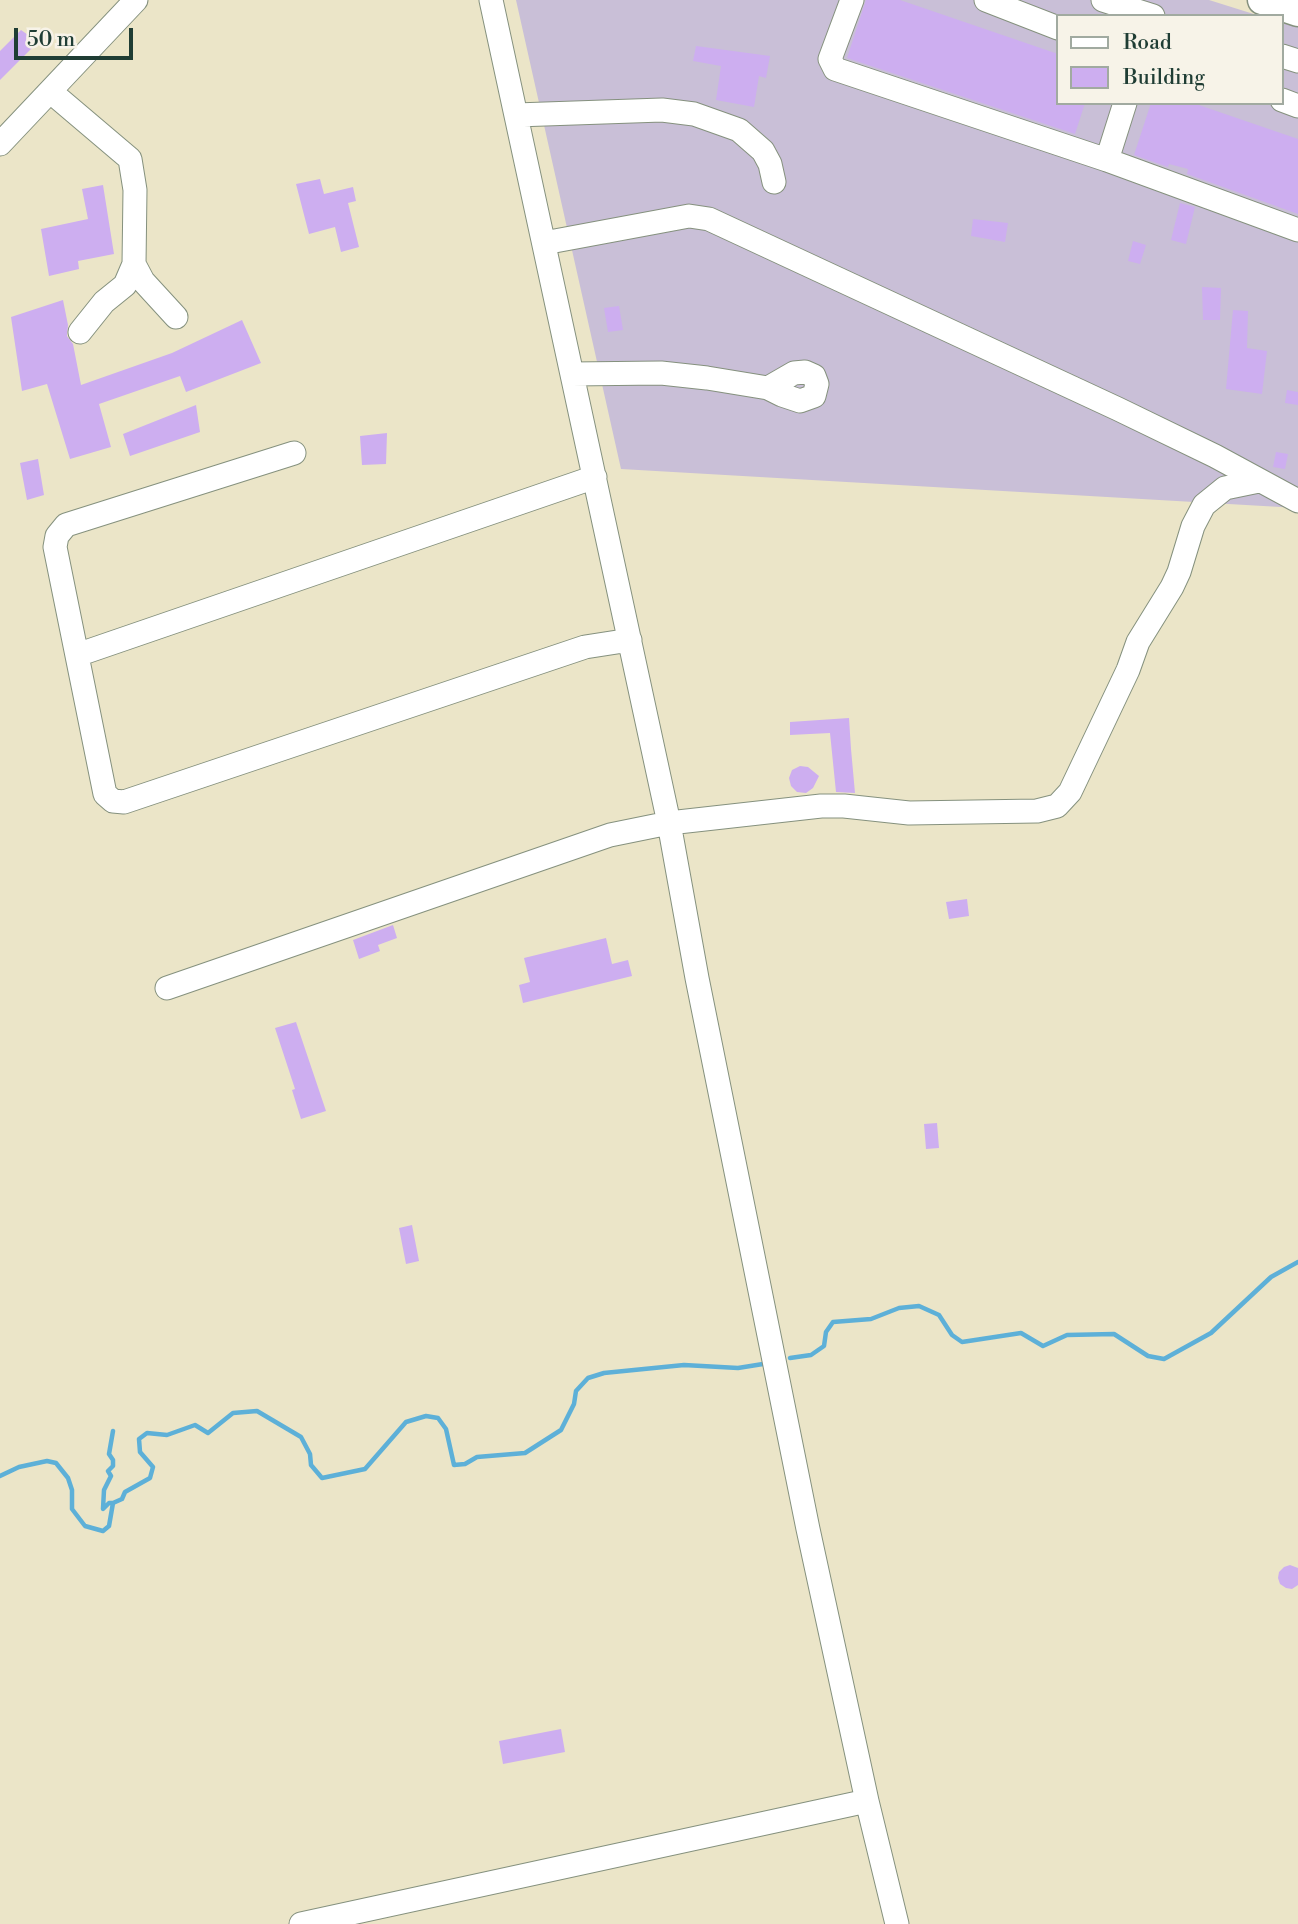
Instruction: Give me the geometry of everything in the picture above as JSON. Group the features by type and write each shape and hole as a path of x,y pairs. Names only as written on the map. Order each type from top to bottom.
{"main road":[{"path":"1262,0 1298,12"}],"street":[{"path":"0,144 136,0"},
{"path":"491,0 669,823 697,978 800,1489 867,1801 897,1924"},
{"path":"852,0 830,58 835,69 1107,160 1298,230"},
{"path":"986,0 1056,27"},
{"path":"1103,0 1148,14"},
{"path":"51,92 130,159 135,190 134,264 125,285 104,302 80,332"},
{"path":"1107,160 1124,105"},
{"path":"516,115 662,110 694,114 739,130 763,151 770,164 774,182"},
{"path":"544,243 688,216 709,219 1118,409 1215,456 1298,501"},
{"path":"134,264 143,281 176,317"},
{"path":"572,374 661,373 768,388"},
{"path":"294,453 66,525 57,536 55,547 105,794 113,801 124,802 585,647 630,640"},
{"path":"77,654 595,477"},
{"path":"167,988 610,835 669,823 821,806 909,813 1037,811 1057,806 1070,792 1128,670 1138,642 1172,587 1193,526 1205,505 1225,488 1259,481"},
{"path":"301,1924 867,1801"}],"shaded area":[{"path":"516,0 1209,0 1254,14 1056,14 1056,105 1284,105 1284,24 1298,27 1298,508 621,469"}],"building":[{"path":"866,0 900,0 1056,53 1056,105 1084,105 1075,134 847,58"},
{"path":"21,30 38,42 0,80 0,51"},
{"path":"696,46 770,56 766,78 759,76 754,107 716,100 721,66 693,61"},
{"path":"1150,105 1199,105 1298,139 1298,214 1187,174 1188,169 1169,164 1168,167 1134,155"},
{"path":"320,179 324,194 353,187 356,201 348,203 359,247 341,252 335,227 309,234 296,184"},
{"path":"103,185 114,254 78,261 79,269 49,276 41,229 88,219 82,189"},
{"path":"1180,203 1195,207 1186,244 1171,240"},
{"path":"973,219 1008,223 1005,242 971,236"},
{"path":"1133,241 1146,245 1140,264 1128,261"},
{"path":"1202,287 1221,288 1220,320 1203,320"},
{"path":"63,300 68,325 67,336 73,344 81,385 172,353 242,320 261,363 186,392 180,376 99,404 111,447 70,459 47,384 22,391 11,317"},
{"path":"619,306 623,330 608,332 604,308"},
{"path":"1233,310 1248,311 1247,348 1267,351 1262,394 1226,389"},
{"path":"1287,390 1298,392 1298,405 1285,403"},
{"path":"196,405 200,432 130,456 123,434"},
{"path":"387,433 386,464 362,465 360,436"},
{"path":"1276,452 1288,454 1285,469 1273,467"},
{"path":"38,459 44,495 27,500 20,463"},
{"path":"849,718 855,793 836,792 830,733 790,735 790,722"},
{"path":"800,766 808,767 819,776 813,788 806,793 797,792 791,786 789,778 792,770"},
{"path":"967,899 969,916 949,919 946,902"},
{"path":"393,925 397,938 378,945 380,951 359,959 353,940"},
{"path":"606,938 612,964 628,960 632,976 523,1003 519,985 530,982 524,958"},
{"path":"296,1022 326,1111 301,1119 292,1090 295,1089 275,1028"},
{"path":"937,1123 939,1148 926,1149 924,1124"},
{"path":"412,1225 419,1261 406,1264 399,1228"},
{"path":"1290,1565 1298,1568 1298,1585 1292,1589 1280,1584 1278,1578 1279,1572"},
{"path":"561,1729 565,1752 503,1764 499,1741"}],"waterway":[{"path":"790,1358 811,1355 824,1346 826,1332 833,1322 871,1319 899,1308 919,1306 939,1315 952,1335 962,1342 1021,1333 1043,1346 1067,1335 1114,1334 1148,1356 1164,1359 1211,1333 1271,1277 1298,1262"},
{"path":"0,1476 19,1467 47,1461 56,1463 68,1478 72,1490 72,1509 85,1526 103,1531 109,1526 113,1503 122,1499 125,1492 150,1478 153,1467 140,1452 139,1439 147,1433 167,1435 195,1425 208,1433 233,1413 257,1411 301,1437 310,1454 311,1465 322,1478 365,1469 406,1422 426,1416 438,1418 446,1429 454,1465 465,1464 477,1457 525,1453 561,1430 574,1404 576,1391 588,1378 604,1373 684,1365 738,1368 763,1364"},
{"path":"113,1431 109,1454 113,1466 108,1471 111,1476 104,1490 103,1509 113,1503"}]}
